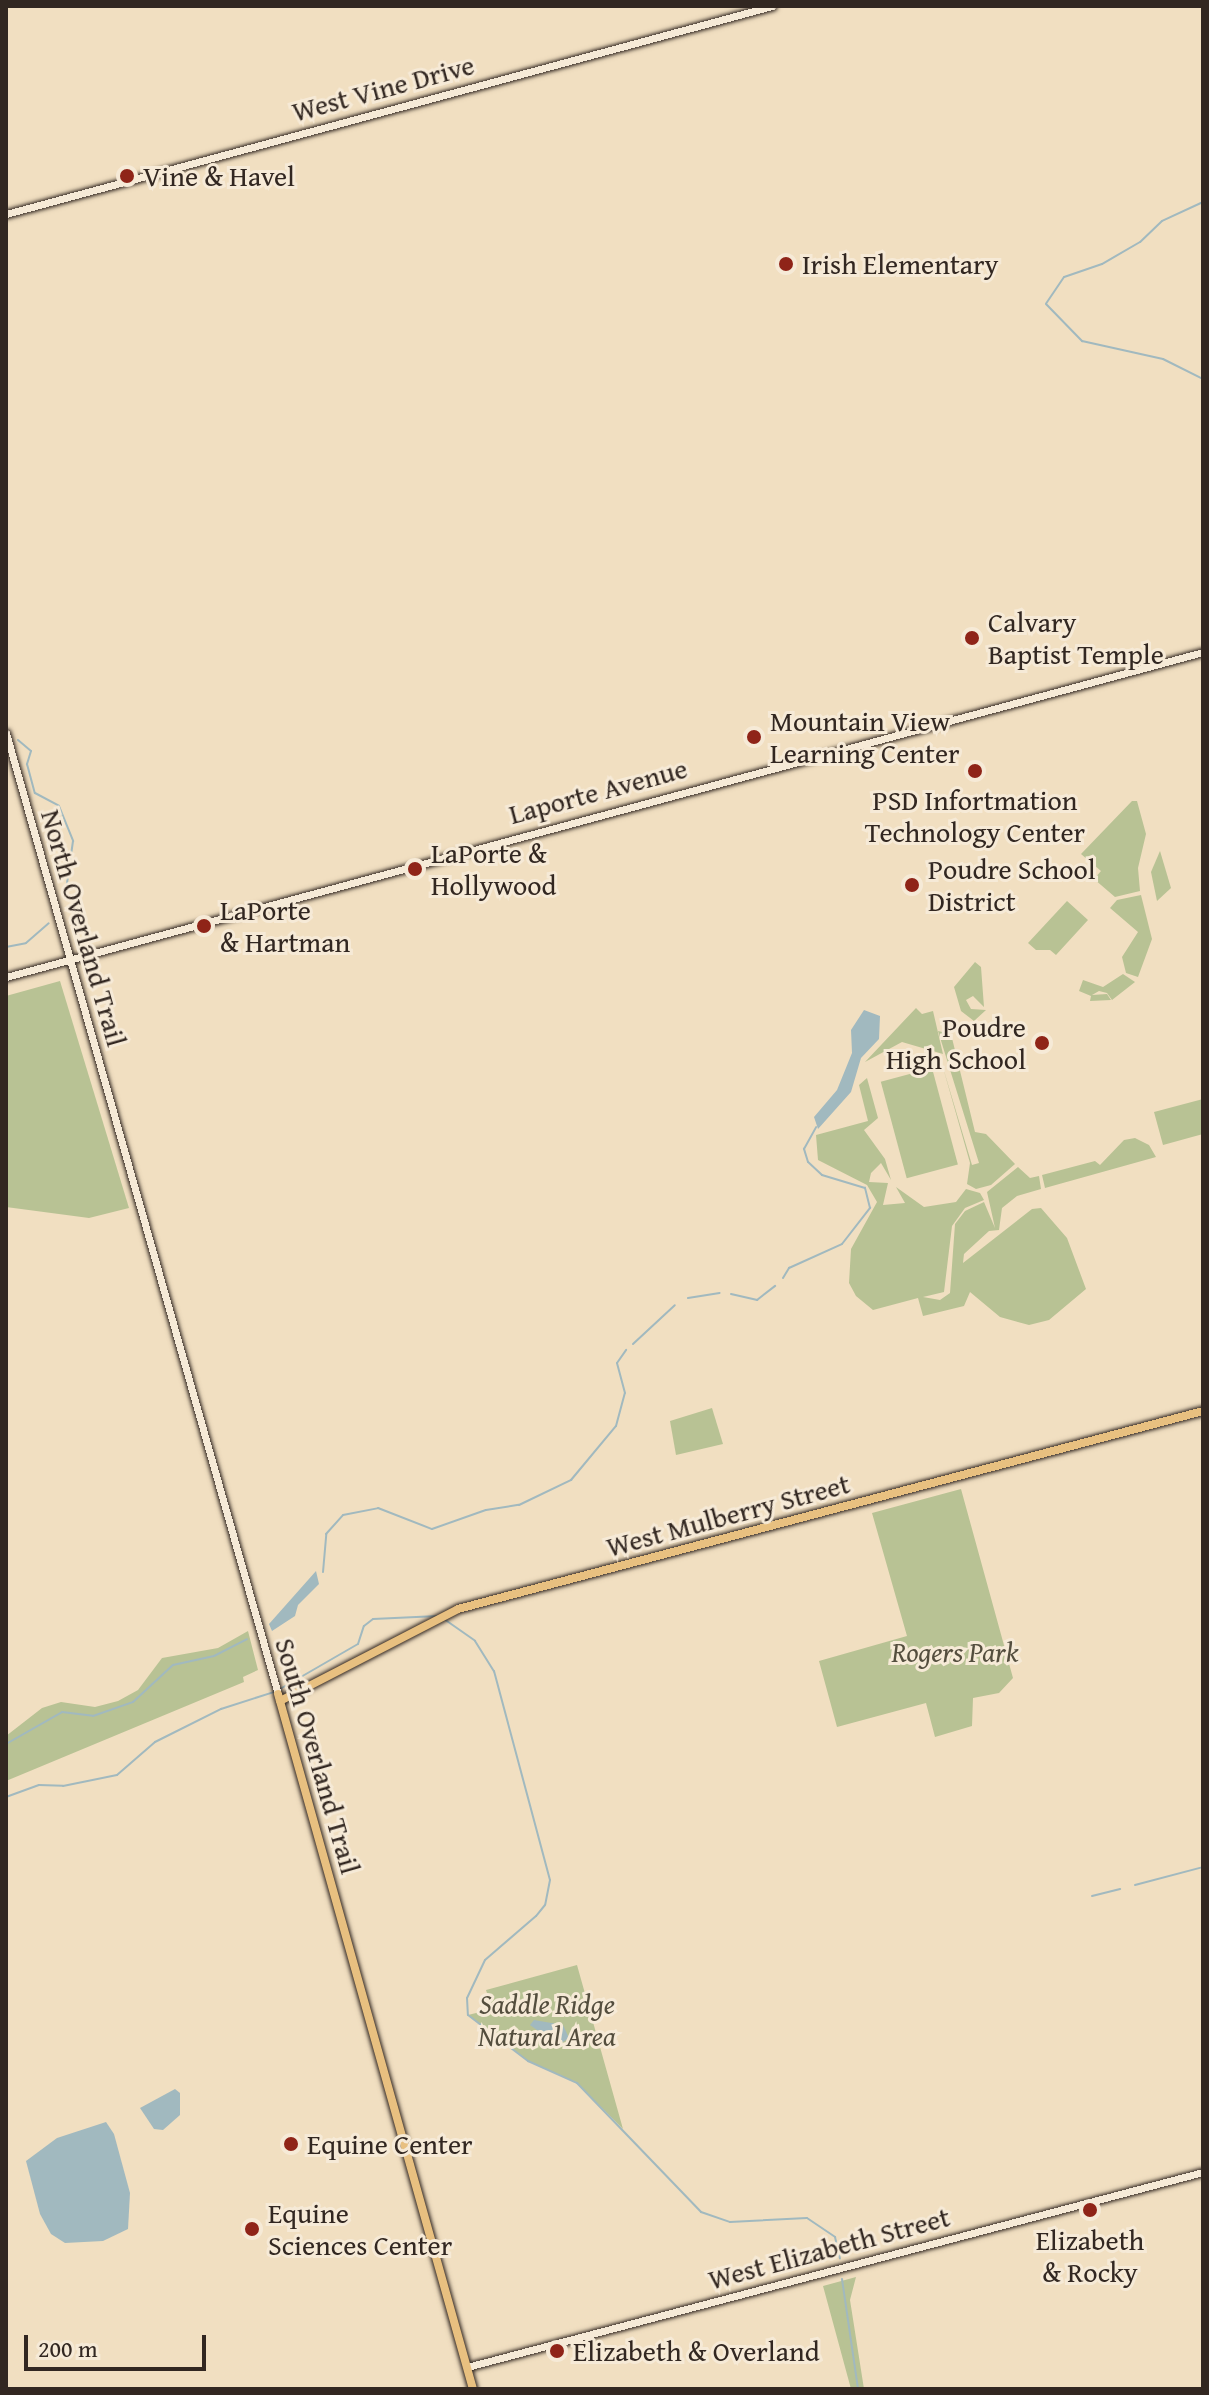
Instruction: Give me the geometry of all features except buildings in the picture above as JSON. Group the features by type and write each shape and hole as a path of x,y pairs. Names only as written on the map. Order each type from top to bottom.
{"main road":[{"name":"West Mulberry Street","path":"278,1694 442,1616 1203,1411"},
{"name":"South Overland Trail","path":"278,1694 473,2389"}],"street":[{"name":"West Vine Drive","path":"6,214 772,6"},
{"name":"Laporte Avenue","path":"6,977 1203,652"},
{"name":"North Overland Trail","path":"6,733 120,1135"},
{"name":"South Overland Trail","path":"120,1135 278,1694"},
{"name":"West Elizabeth Street","path":"467,2367 1203,2172"}],"green space":[{"path":"1132,801 1137,801 1146,834 1138,868 1140,891 1115,897 1094,879 1101,871 1081,854"},
{"path":"1160,851 1171,888 1157,901 1151,872"},
{"path":"1141,895 1152,939 1138,977 1126,973 1122,957 1138,932 1110,908 1117,900"},
{"path":"1067,901 1088,920 1056,955 1050,950 1036,950 1028,943"},
{"path":"975,962 981,967 984,1007 973,996 966,1000 971,1009 986,1010 974,1021 961,1011 954,987"},
{"path":"1123,974 1135,982 1112,1000 1107,993 1099,991 1092,995 1107,994 1111,1000 1090,1001 1091,996 1079,991 1083,980 1103,987"},
{"path":"60,981 129,1208 89,1218 6,1207 6,996"},
{"path":"916,1008 922,1014 933,1011 943,1054 902,1042 865,1062"},
{"path":"938,1031 951,1034 975,1132 986,1134 1015,1164 991,1185 976,1189 967,1184 970,1163 942,1064 972,1165 979,1163"},
{"path":"932,1068 958,1165 907,1178 881,1082"},
{"path":"867,1078 878,1118 864,1130 885,1159 891,1180 881,1163 871,1173 869,1182 888,1183 883,1205 905,1203 896,1187 924,1207 956,1202 966,1189 980,1193 984,1200 965,1208 952,1226 944,1292 923,1297 940,1300 950,1293 955,1224 965,1211 984,1202 995,1228 987,1192 1018,1167 1030,1178 1039,1176 1041,1189 1017,1196 1002,1208 999,1230 989,1231 964,1254 963,1263 1032,1209 1041,1208 1067,1238 1086,1289 1049,1320 1029,1325 1000,1317 970,1292 964,1306 923,1316 918,1298 873,1310 856,1296 849,1283 851,1249 877,1202 867,1185 818,1160 816,1135 868,1121 859,1085"},
{"path":"1203,1099 1203,1134 1163,1145 1154,1112"},
{"path":"1135,1138 1149,1145 1156,1157 1045,1188 1042,1175 1095,1161 1100,1165 1124,1140"},
{"path":"712,1408 723,1444 676,1455 670,1421"},
{"name":"Rogers Park","path":"961,1489 1013,1678 999,1693 973,1698 972,1726 935,1737 926,1703 837,1727 819,1661 907,1636 872,1513"},
{"path":"248,1631 258,1670 243,1677 244,1682 6,1781 6,1736 42,1708 61,1702 95,1707 118,1701 138,1690 162,1658 218,1648"},
{"name":"Saddle Ridge Natural Area","path":"577,1965 623,2129 577,2083 528,2061 468,2015 492,2009 486,1990"},
{"path":"856,2277 850,2300 864,2389 851,2389 823,2286"}],"water":[{"path":"864,1010 880,1016 879,1039 861,1058 851,1092 818,1129 814,1117 837,1090 852,1053 851,1030"},
{"path":"316,1571 319,1584 298,1605 295,1616 272,1631 269,1624"},
{"path":"534,2020 563,2025 569,2038 563,2042 537,2030 530,2025"},
{"path":"175,2089 180,2093 180,2115 163,2130 154,2129 140,2108"},
{"path":"106,2122 114,2134 130,2193 128,2229 103,2241 65,2243 51,2234 40,2214 26,2161 57,2138"}],"waterway":[{"path":"1203,202 1162,221 1140,242 1102,264 1064,277 1046,304 1082,341 1163,359 1203,379"},
{"path":"18,740 31,751 27,764 35,793 59,806 73,841 65,897"},
{"path":"6,947 26,943 49,923"},
{"path":"783,1278 789,1268 842,1244 870,1208 865,1188 822,1175 808,1162 804,1149 816,1127"},
{"path":"731,1294 757,1300 775,1286"},
{"path":"688,1298 720,1293"},
{"path":"633,1344 675,1305"},
{"path":"323,1572 326,1534 343,1515 378,1508 432,1529 486,1510 519,1505 571,1480 616,1426 625,1393 617,1363 626,1350"},
{"path":"280,1689 358,1644 364,1626 373,1619 438,1616"},
{"path":"444,1619 475,1641 494,1671 550,1880 545,1905 485,1960 467,1998 468,2015 528,2061 577,2083 701,2212 730,2222 807,2218 835,2237 840,2258"},
{"path":"6,1744 62,1712 93,1716 133,1702 173,1665 214,1656 247,1639"},
{"path":"6,1797 39,1785 63,1786 117,1775 155,1742 221,1709 274,1692"},
{"path":"1135,1885 1203,1867"},
{"path":"1092,1896 1120,1889"},
{"path":"842,2279 858,2389"}],"place":[{"name":"Vine & Havel","path":"127,176"},
{"name":"Irish Elementary","path":"786,264"},
{"name":"Calvary Baptist Temple","path":"972,638"},
{"name":"Mountain View Learning Center","path":"754,737"},
{"name":"PSD Infortmation Technology Center","path":"975,771"},
{"name":"LaPorte & Hollywood","path":"415,869"},
{"name":"Poudre School District","path":"912,885"},
{"name":"LaPorte & Hartman","path":"204,926"},
{"name":"Poudre High School","path":"1042,1043"},
{"name":"Equine Center","path":"291,2144"},
{"name":"Elizabeth & Rocky","path":"1090,2210"},
{"name":"Equine Sciences Center","path":"252,2229"},
{"name":"Elizabeth & Overland","path":"557,2351"}]}
